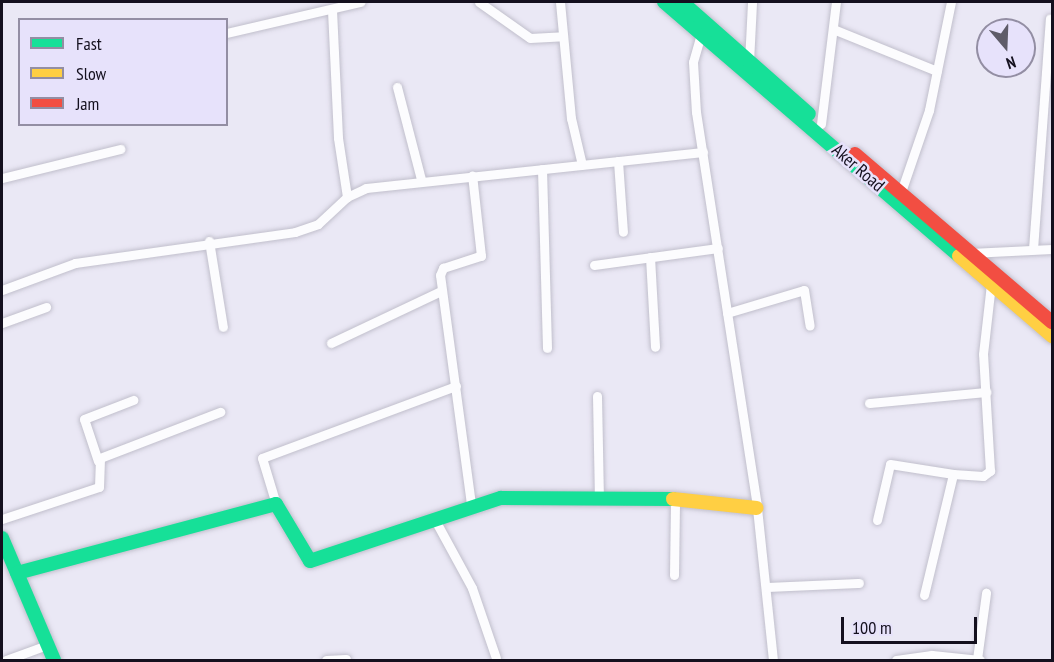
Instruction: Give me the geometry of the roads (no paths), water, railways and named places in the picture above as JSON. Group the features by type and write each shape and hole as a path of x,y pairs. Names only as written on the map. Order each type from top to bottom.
{"street":[{"path":"228,33 360,2"},
{"path":"478,2 530,38 562,36"},
{"path":"560,2 562,36 582,165"},
{"name":"Aker Road","path":"664,2 859,163 901,192 1053,322"},
{"name":"Aker Road","path":"682,2 821,124 859,163 991,284 1053,336"},
{"path":"749,62 752,2"},
{"path":"821,124 836,2"},
{"path":"901,192 914,164 951,2"},
{"path":"332,10 338,138 347,197"},
{"path":"1033,249 1050,19"},
{"path":"833,29 937,71"},
{"path":"701,34 693,62 703,152 757,508 772,660"},
{"path":"397,87 421,179"},
{"path":"2,178 120,149"},
{"path":"2,290 75,263 310,227 347,197 366,188 421,179 703,152"},
{"path":"618,161 623,232"},
{"path":"542,169 547,348"},
{"path":"471,504 441,291 443,268 481,256 472,175"},
{"path":"209,241 223,327"},
{"path":"594,265 718,248"},
{"path":"970,253 1053,249"},
{"path":"650,257 655,347"},
{"path":"877,520 890,464 953,474 983,476 990,471 983,354 991,284"},
{"path":"727,313 804,290 810,326"},
{"path":"331,343 441,291"},
{"path":"2,322 45,307"},
{"path":"456,386 262,458 276,504 310,561 435,520 471,504 534,496 675,499 757,508"},
{"path":"869,403 986,392"},
{"path":"597,396 598,498"},
{"path":"2,519 99,487 98,461 84,419 133,400"},
{"path":"98,461 220,412"},
{"path":"924,595 953,474"},
{"path":"674,575 675,499"},
{"path":"16,573 276,504"},
{"path":"435,520 471,588 496,658"},
{"path":"2,542 54,660"},
{"path":"766,587 859,583"},
{"path":"896,660 932,655 978,660 986,593"},
{"path":"6,660 47,645"},
{"path":"326,660 346,658"}]}
